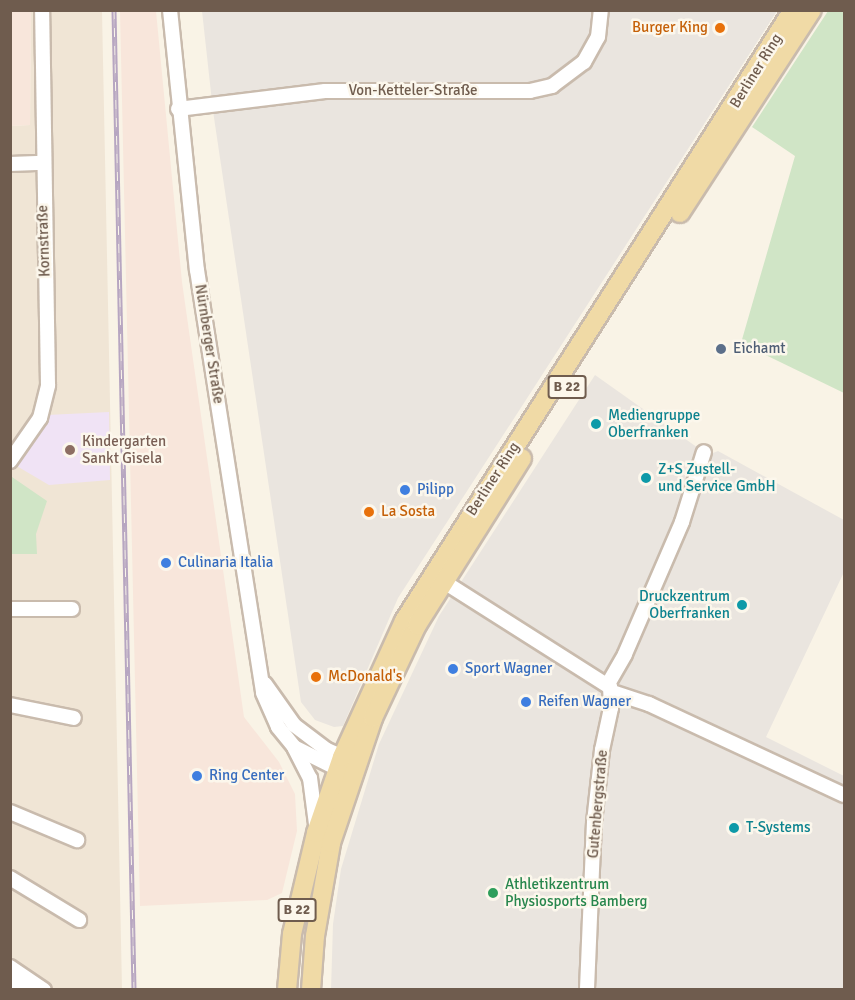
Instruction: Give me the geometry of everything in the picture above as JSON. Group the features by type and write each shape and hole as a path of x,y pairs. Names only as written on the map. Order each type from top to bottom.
{"main road":[{"name":"Berliner Ring","path":"437,577 812,10"},
{"name":"Berliner Ring","path":"287,990 292,934 316,832 437,577 791,12"},
{"name":"Berliner Ring","path":"311,990 322,890 347,766"}],"street":[{"name":"Kornstraße","path":"10,461 40,418 48,385 42,10"},
{"name":"Nürnberger Straße","path":"170,10 178,109 197,270 268,710 294,747 347,766"},
{"name":"Von-Ketteler-Straße","path":"178,109 325,92 530,90 552,86 584,62 597,37 601,10"},
{"path":"10,164 43,163"},
{"name":"Gutenbergstraße","path":"587,990 595,812 610,688 682,522 704,452"},
{"path":"437,577 610,688 844,795"},
{"path":"10,609 72,609"},
{"name":"Nürnberger Straße","path":"261,677 294,725 347,766"},
{"path":"10,705 74,718"},
{"path":"294,747 310,778 316,832"},
{"path":"10,812 77,840"},
{"path":"10,878 79,920"},
{"path":"10,967 44,990"},
{"path":"10,980 24,990"}],"shaded area":[{"path":"10,11 31,11 30,125 11,126"},
{"path":"31,11 102,11 122,989 33,989 11,973 11,126 30,125"},
{"path":"120,11 156,11 182,282 244,717 279,762 295,794 297,831 282,893 267,900 140,906"},
{"path":"202,11 777,11 398,598 343,726 334,727 315,720 301,702 213,111"},
{"path":"595,375 708,455 718,451 844,520 844,572 766,737 844,776 844,989 331,990 333,924 341,869 379,744 439,616"},
{"name":"Kindergarten Sankt Gisela","path":"109,412 110,480 49,485 15,465 33,444 47,415"}],"green space":[{"path":"828,11 844,11 844,393 741,343 795,156 752,127"},
{"path":"12,477 47,501 36,534 37,554 11,554"}],"railway":[{"path":"114,10 134,990"}],"place":[{"name":"Burger King","path":"720,28"},
{"name":"Eichamt","path":"721,349"},
{"name":"Mediengruppe Oberfranken","path":"596,424"},
{"name":"Kindergarten Sankt Gisela","path":"70,450"},
{"name":"Z+S Zustell- und Service GmbH","path":"646,478"},
{"name":"Pilipp","path":"405,490"},
{"name":"La Sosta","path":"369,512"},
{"name":"Culinaria Italia","path":"166,563"},
{"name":"Druckzentrum Oberfranken","path":"742,605"},
{"name":"Sport Wagner","path":"453,669"},
{"name":"McDonald's","path":"316,677"},
{"name":"Reifen Wagner","path":"526,702"},
{"name":"Ring Center","path":"197,776"},
{"name":"T-Systems","path":"734,828"},
{"name":"Athletikzentrum Physiosports Bamberg","path":"493,893"}]}
